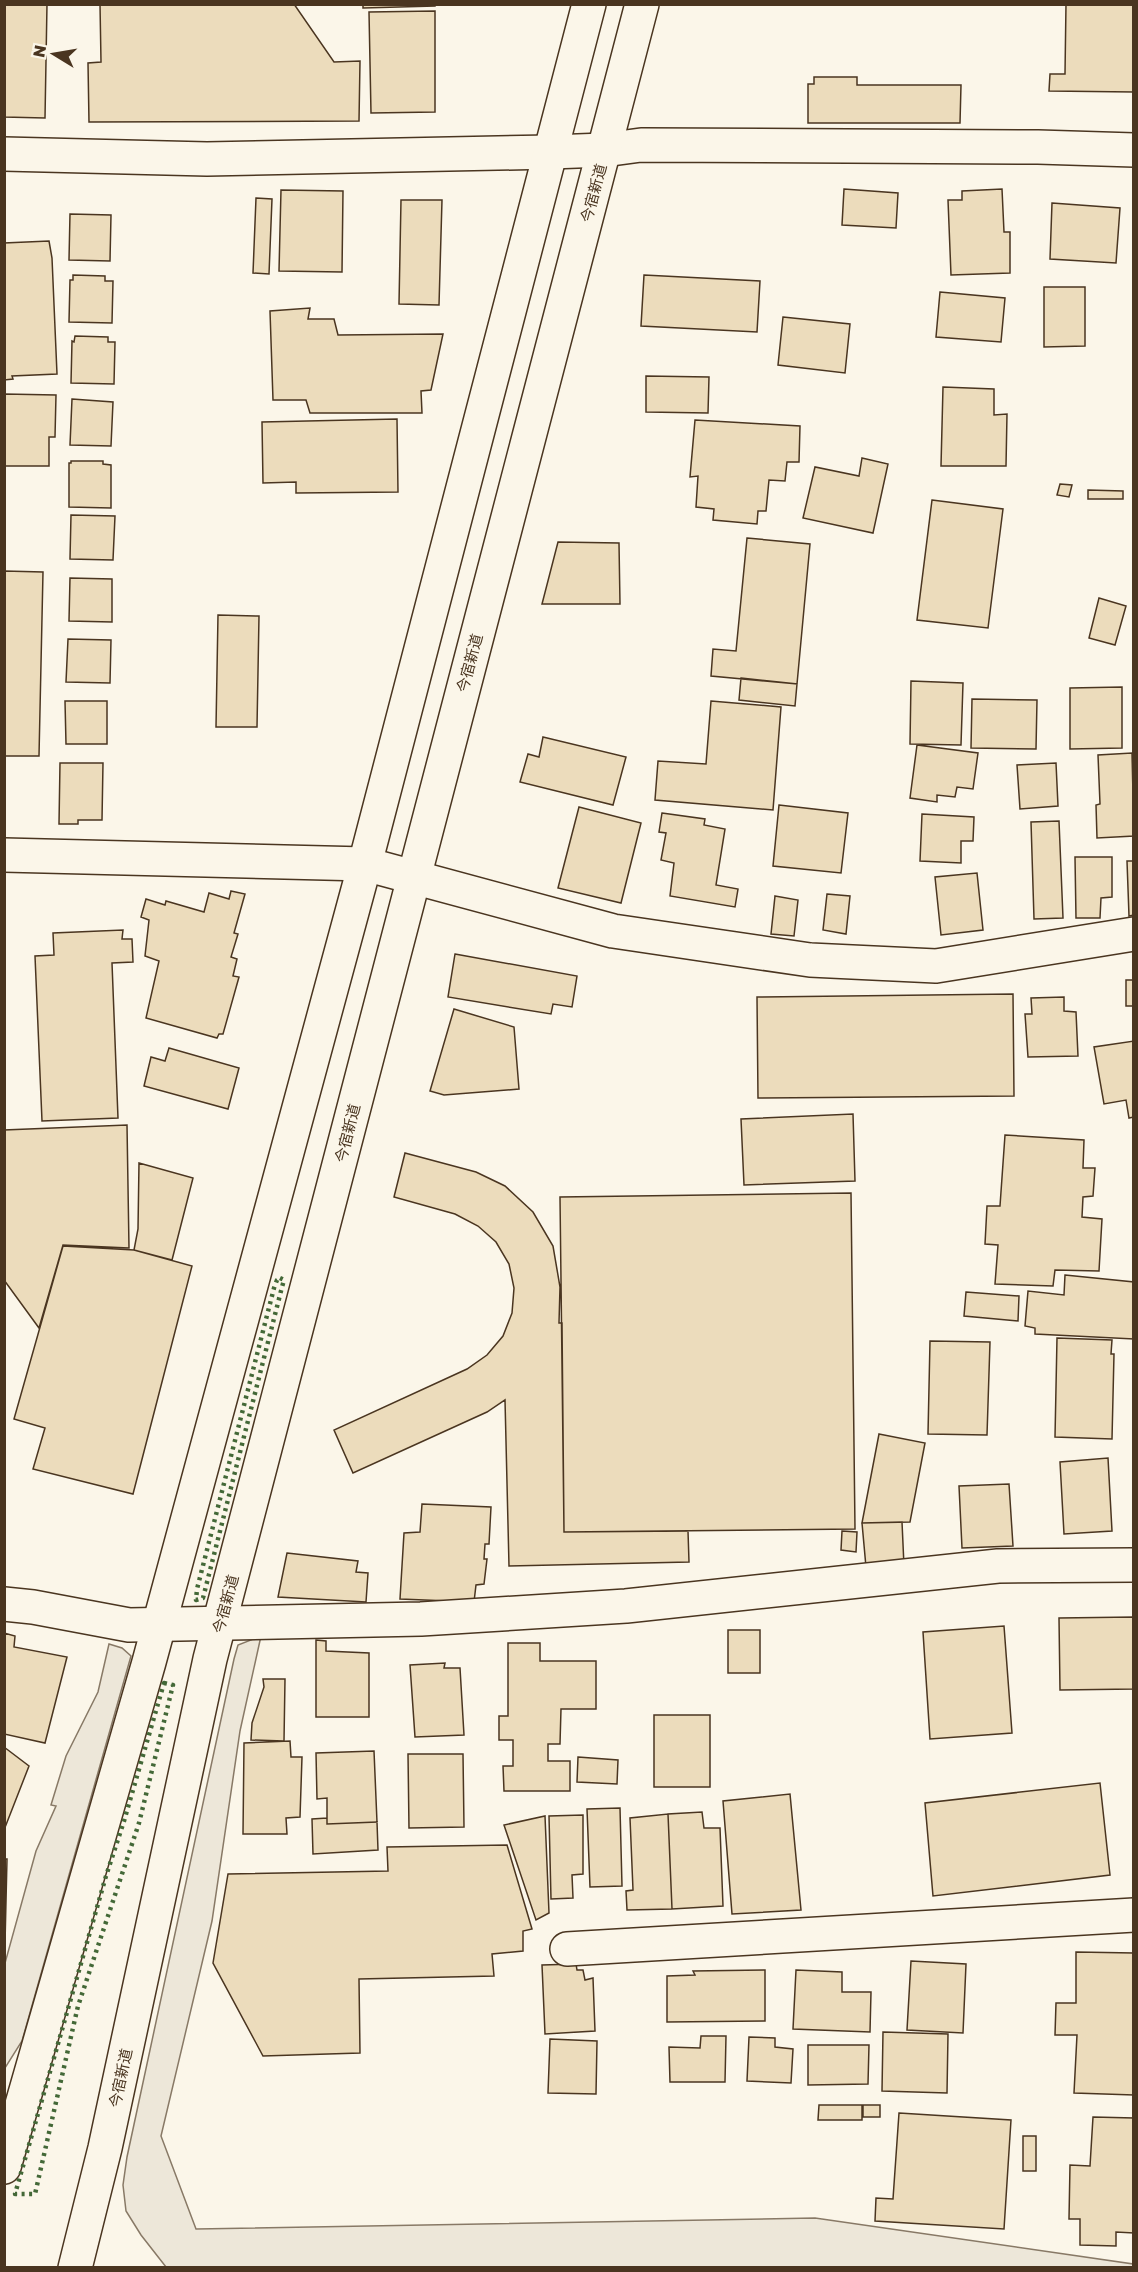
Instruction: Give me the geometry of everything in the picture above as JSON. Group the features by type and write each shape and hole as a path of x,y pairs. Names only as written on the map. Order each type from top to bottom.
{"main road":[{"path":"4,2167 159,1624 365,864 589,4"},
{"name":"今宿新道","path":"75,2268 105,2148 210,1659 642,4"},
{"path":"4,154 207,159 551,152 604,150 641,145 1038,147 1134,150"},
{"path":"4,855 365,864 613,931 810,960 936,966 1134,934"},
{"path":"4,1604 33,1607 129,1625 421,1619 592,1608 998,1566 1134,1565"},
{"path":"567,1949 1134,1914"}],"shaded area":[{"path":"261,1636 240,1731 212,1921 161,2136 196,2229 815,2218 1133,2264 1133,2267 166,2267 126,2211 123,2185 127,2157 234,1659 238,1645"},
{"path":"109,1644 122,1648 131,1656 22,2041 5,2068 5,1963 36,1851 56,1806 51,1805 66,1756 98,1692"}],"building":[{"path":"4,4 47,4 45,118 4,117"},
{"path":"100,4 294,4 334,62 360,61 359,121 89,122 88,63 101,62"},
{"path":"363,4 435,4 435,6 363,8"},
{"path":"1066,4 1134,4 1134,92 1049,91 1050,74 1065,74"},
{"path":"435,11 435,112 371,113 369,12"},
{"path":"814,77 857,77 857,85 961,85 960,123 808,123 808,84 814,84"},
{"path":"844,189 898,193 896,228 842,225"},
{"path":"1002,189 1004,232 1010,232 1010,273 951,275 948,200 962,200 962,191"},
{"path":"281,190 343,191 342,272 279,271"},
{"path":"256,198 272,199 269,274 253,273"},
{"path":"401,200 442,200 439,305 399,304"},
{"path":"1052,203 1120,208 1116,263 1050,259"},
{"path":"70,214 111,215 110,261 69,260"},
{"path":"49,241 52,258 57,374 12,376 13,379 4,380 4,243"},
{"path":"73,275 105,276 105,281 113,281 112,323 69,322 70,280 73,280"},
{"path":"644,275 760,281 757,332 641,326"},
{"path":"1044,287 1085,287 1085,346 1044,347"},
{"path":"940,292 1005,298 1001,342 936,337"},
{"path":"310,308 308,319 334,319 338,335 443,334 431,390 421,391 422,413 310,413 306,400 273,400 270,311"},
{"path":"783,317 850,324 845,373 778,365"},
{"path":"75,336 108,337 108,342 115,342 114,384 71,383 72,341 74,342"},
{"path":"646,376 709,377 708,413 646,412"},
{"path":"943,387 994,389 994,415 1007,414 1006,466 941,466"},
{"path":"4,394 56,395 55,437 49,437 49,466 4,466"},
{"path":"72,399 113,402 111,446 70,445"},
{"path":"397,419 398,492 296,493 296,482 263,483 262,422"},
{"path":"695,420 800,426 799,462 787,462 785,481 769,480 766,511 758,511 757,524 713,520 714,509 696,507 698,476 690,477"},
{"path":"862,458 888,464 873,533 803,518 815,467 859,476"},
{"path":"71,461 103,461 103,464 111,465 111,508 69,507 69,463"},
{"path":"1060,484 1072,485 1069,497 1057,495"},
{"path":"1088,490 1123,491 1123,499 1088,499"},
{"path":"932,500 1003,509 988,628 917,620"},
{"path":"71,515 115,516 113,560 70,559"},
{"path":"747,538 810,544 797,684 711,676 713,649 736,651"},
{"path":"558,542 619,543 620,604 542,604"},
{"path":"4,571 43,572 39,756 4,756"},
{"path":"70,578 112,579 112,622 69,621"},
{"path":"1099,598 1126,606 1115,645 1089,638"},
{"path":"218,615 259,616 257,727 216,727"},
{"path":"68,639 111,640 110,683 66,682"},
{"path":"741,678 797,684 795,706 739,700"},
{"path":"911,681 963,683 961,745 910,744"},
{"path":"1122,687 1122,748 1070,749 1070,688"},
{"path":"972,699 1037,700 1036,749 971,748"},
{"path":"65,701 107,701 107,744 66,744"},
{"path":"711,701 781,707 773,810 655,800 658,761 706,764"},
{"path":"543,737 626,757 613,805 520,782 528,754 539,757"},
{"path":"917,745 978,753 973,789 957,787 955,797 937,795 937,802 910,798"},
{"path":"1132,753 1134,836 1097,838 1096,805 1100,804 1098,755"},
{"path":"60,763 103,763 102,820 78,820 78,824 59,824"},
{"path":"1056,763 1058,806 1020,809 1017,765"},
{"path":"779,805 848,813 841,873 773,866"},
{"path":"579,807 641,823 621,903 558,888"},
{"path":"662,813 705,819 704,825 725,829 716,885 738,889 735,907 670,896 674,863 661,860 666,833 659,832"},
{"path":"922,814 974,817 973,841 961,841 961,863 920,861"},
{"path":"1059,821 1063,918 1034,919 1031,822"},
{"path":"1075,857 1112,857 1112,897 1101,898 1100,918 1076,918"},
{"path":"1127,861 1134,861 1134,915 1129,916"},
{"path":"977,873 983,930 941,935 935,877"},
{"path":"231,891 245,894 234,933 238,934 231,957 237,959 233,976 239,977 223,1034 219,1034 217,1038 146,1018 159,961 145,956 149,920 141,917 146,899 165,905 166,901 204,912 209,893 229,899"},
{"path":"827,894 850,896 846,934 823,930"},
{"path":"775,896 798,900 794,936 771,934"},
{"path":"123,930 122,939 132,939 133,962 112,963 118,1118 42,1121 35,956 54,955 53,933"},
{"path":"455,954 577,976 572,1007 553,1004 551,1014 448,997"},
{"path":"1126,980 1134,980 1134,1006 1126,1006"},
{"path":"1013,994 1014,1096 758,1098 757,997"},
{"path":"1064,997 1064,1011 1076,1012 1078,1056 1028,1057 1025,1014 1032,1014 1031,998"},
{"path":"454,1009 514,1027 519,1089 444,1095 430,1091"},
{"path":"1134,1041 1134,1117 1129,1118 1126,1100 1104,1104 1094,1047"},
{"path":"169,1048 239,1068 228,1109 144,1086 151,1057 165,1061"},
{"path":"853,1114 855,1181 744,1185 741,1119"},
{"path":"127,1125 129,1248 63,1245 39,1328 4,1280 4,1130"},
{"path":"1005,1135 1084,1140 1083,1168 1095,1168 1093,1196 1083,1197 1082,1217 1102,1219 1099,1271 1055,1270 1053,1286 995,1284 998,1245 985,1244 987,1206 1000,1206"},
{"path":"405,1153 476,1172 505,1186 533,1212 553,1246 560,1287 559,1323 562,1323 564,1532 688,1531 689,1562 509,1566 505,1400 487,1412 353,1473 334,1430 467,1369 487,1355 503,1336 512,1313 514,1288 509,1264 496,1242 478,1226 455,1214 394,1197"},
{"path":"139,1163 193,1178 172,1260 134,1250 138,1229"},
{"path":"851,1193 855,1529 564,1532 560,1197"},
{"path":"63,1246 134,1250 192,1266 133,1494 33,1469 45,1428 14,1419"},
{"path":"1065,1275 1134,1282 1134,1339 1035,1334 1035,1328 1025,1326 1028,1291 1064,1295"},
{"path":"966,1292 1019,1296 1018,1321 964,1316"},
{"path":"1057,1338 1112,1340 1111,1354 1114,1354 1112,1439 1055,1437"},
{"path":"930,1341 990,1342 987,1435 928,1434"},
{"path":"879,1434 925,1443 910,1522 862,1523"},
{"path":"1108,1458 1112,1531 1064,1534 1060,1462"},
{"path":"1009,1484 1013,1546 962,1548 959,1486"},
{"path":"422,1504 491,1507 489,1544 485,1544 484,1559 487,1559 484,1584 476,1585 474,1602 400,1599 404,1533 420,1532"},
{"path":"902,1522 904,1566 866,1567 862,1523"},
{"path":"842,1531 857,1532 856,1552 841,1550"},
{"path":"287,1553 358,1561 356,1572 368,1573 366,1602 278,1597"},
{"path":"1134,1617 1134,1689 1060,1690 1059,1618"},
{"path":"1004,1626 1012,1733 930,1739 923,1632"},
{"path":"728,1630 760,1630 760,1673 728,1673"},
{"path":"4,1633 15,1636 14,1647 67,1657 45,1743 4,1734"},
{"path":"316,1640 326,1641 326,1651 369,1653 369,1717 316,1717"},
{"path":"508,1643 540,1643 540,1661 596,1661 596,1709 561,1709 560,1744 548,1744 548,1761 570,1761 570,1791 504,1791 503,1766 513,1766 513,1740 499,1740 499,1716 508,1716"},
{"path":"445,1663 444,1668 460,1668 464,1735 415,1737 410,1665"},
{"path":"263,1679 285,1679 284,1741 251,1740 252,1723 264,1687"},
{"path":"654,1715 710,1715 710,1787 654,1787"},
{"path":"290,1741 291,1757 302,1757 300,1817 286,1818 287,1834 243,1834 244,1743"},
{"path":"4,1747 29,1766 4,1830"},
{"path":"374,1751 377,1822 327,1824 327,1798 317,1799 316,1753"},
{"path":"408,1754 463,1754 464,1827 409,1828"},
{"path":"578,1757 618,1760 617,1784 577,1782"},
{"path":"1100,1783 1110,1875 933,1896 925,1803"},
{"path":"790,1794 801,1910 732,1914 723,1801"},
{"path":"620,1808 622,1886 590,1887 587,1809"},
{"path":"702,1812 704,1828 720,1828 723,1906 672,1909 668,1814"},
{"path":"668,1814 672,1909 627,1910 626,1891 633,1890 630,1818"},
{"path":"583,1815 583,1874 572,1875 573,1898 551,1899 549,1816"},
{"path":"545,1816 549,1913 536,1920 504,1825"},
{"path":"327,1818 327,1824 377,1822 378,1850 313,1854 312,1819"},
{"path":"507,1845 532,1929 523,1931 523,1951 492,1954 494,1976 359,1979 360,2053 263,2056 213,1963 228,1874 388,1871 387,1847"},
{"path":"4,1859 7,1859 5,1944 4,1944"},
{"path":"1076,1952 1134,1953 1134,2095 1074,2093 1077,2035 1055,2035 1056,2003 1076,2003"},
{"path":"911,1961 966,1964 963,2033 907,2030"},
{"path":"576,1964 577,1970 583,1970 585,1980 593,1978 595,2031 545,2034 542,1965"},
{"path":"765,1970 765,2021 667,2022 667,1976 695,1975 693,1971"},
{"path":"796,1970 842,1972 842,1992 871,1992 870,2032 793,2029"},
{"path":"883,2032 948,2034 947,2093 882,2091"},
{"path":"701,2036 726,2036 725,2082 670,2082 669,2047 700,2048"},
{"path":"749,2037 775,2038 775,2047 793,2049 791,2083 747,2081"},
{"path":"550,2039 597,2041 596,2094 548,2093"},
{"path":"808,2045 869,2045 868,2084 808,2085"},
{"path":"819,2105 862,2105 862,2120 818,2120"},
{"path":"863,2105 880,2105 880,2117 863,2117"},
{"path":"899,2113 1011,2120 1004,2229 875,2221 876,2198 893,2199"},
{"path":"1093,2117 1134,2118 1134,2233 1116,2232 1116,2246 1080,2245 1080,2219 1069,2219 1070,2165 1090,2166"},
{"path":"1023,2136 1036,2136 1036,2171 1023,2171"}],"hedge":[{"path":"280,1278 284,1280 203,1598 196,1600 274,1288 280,1278"},
{"path":"164,1683 173,1685 139,1823 78,2006 35,2194 15,2194 164,1683"}]}
